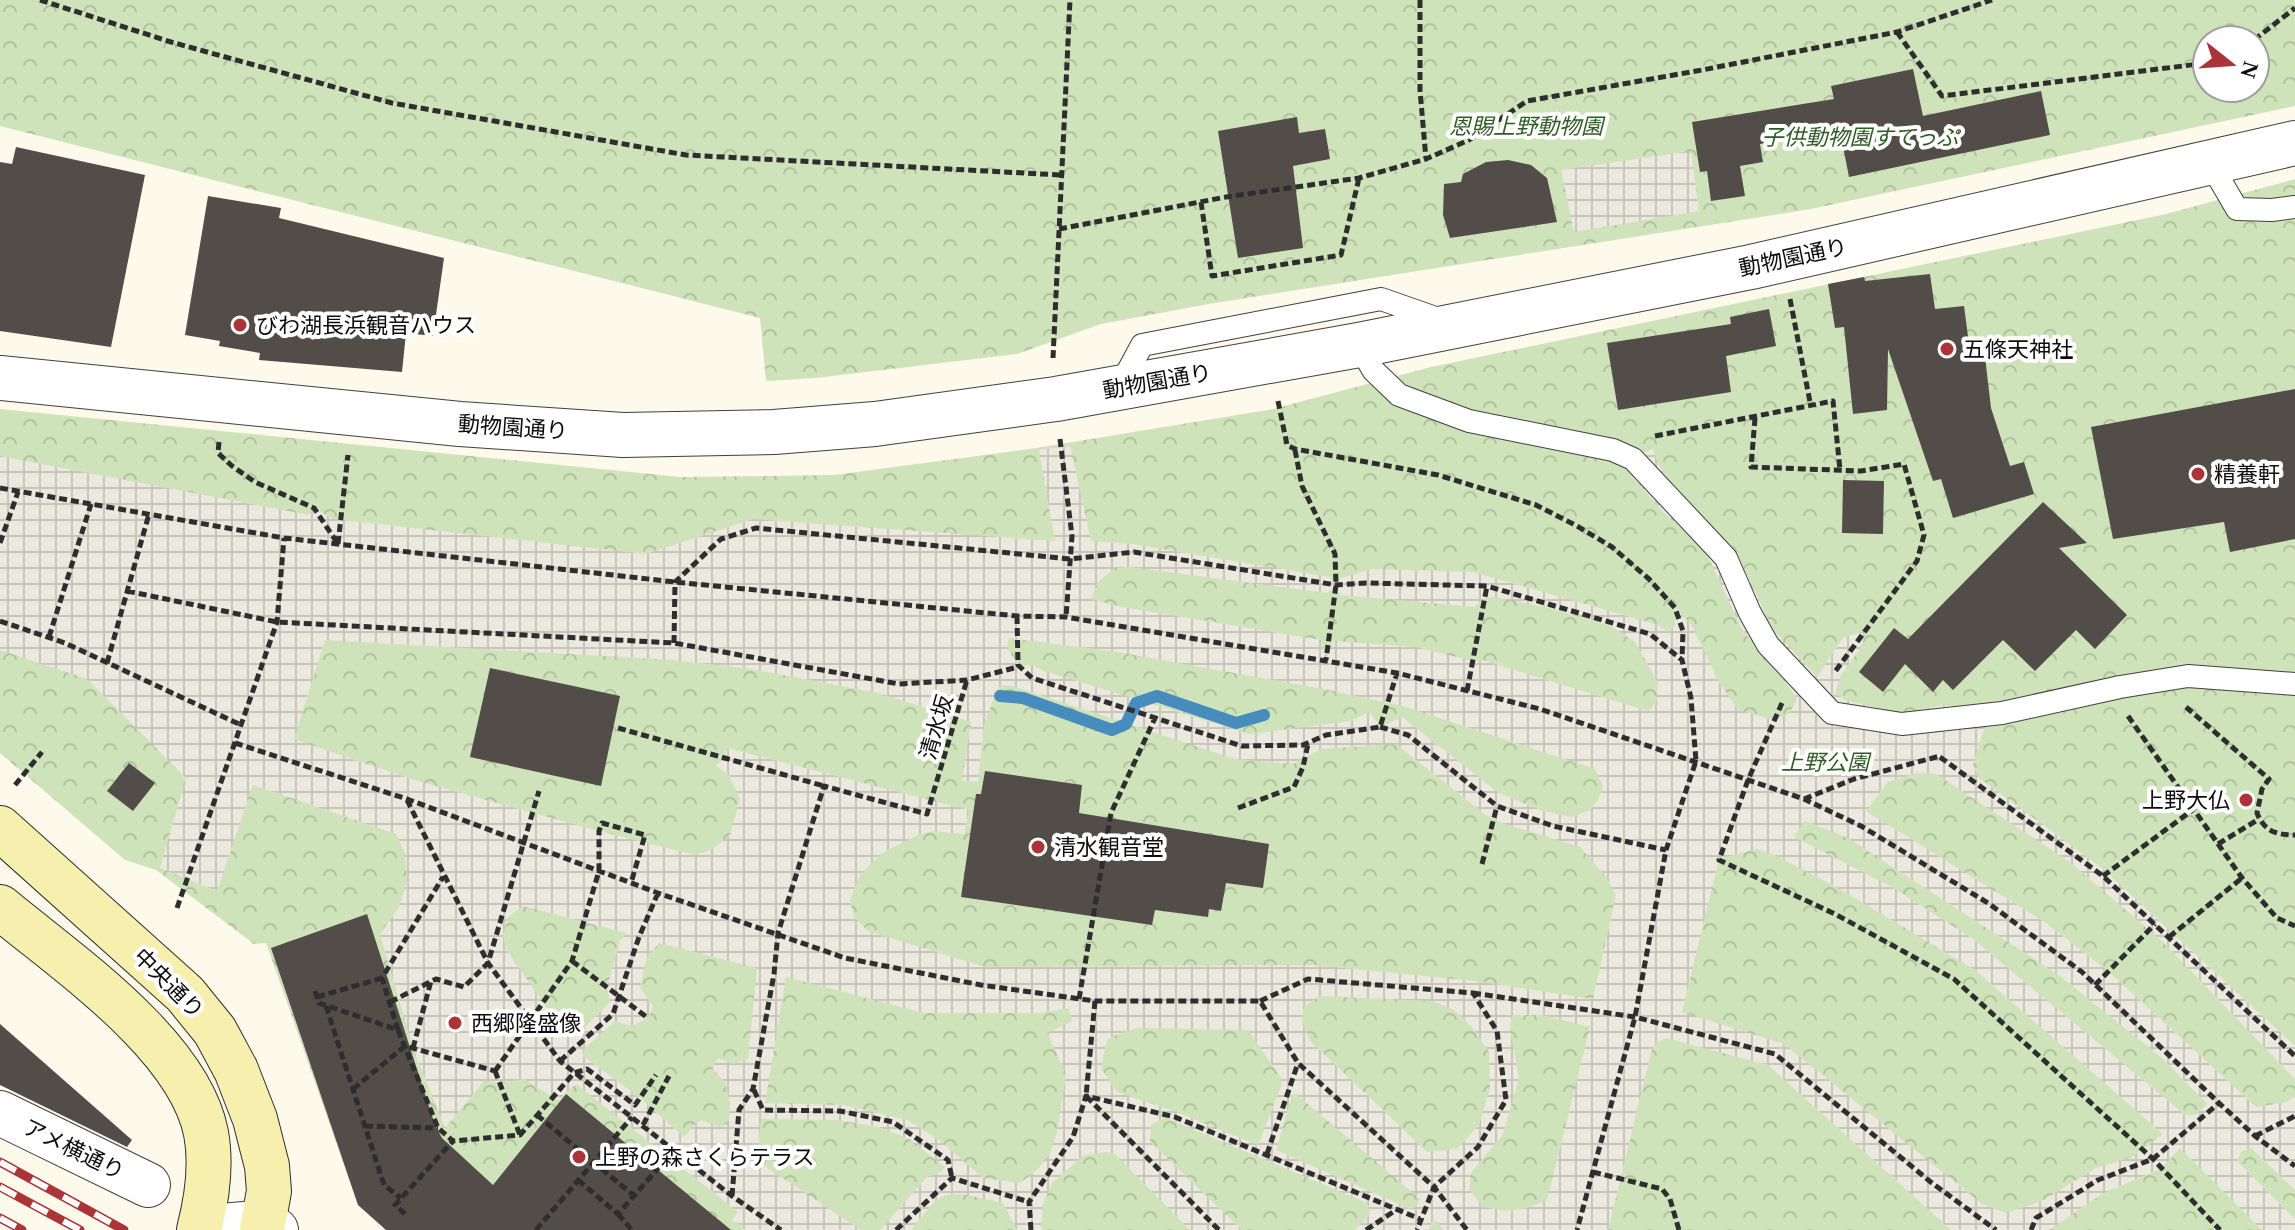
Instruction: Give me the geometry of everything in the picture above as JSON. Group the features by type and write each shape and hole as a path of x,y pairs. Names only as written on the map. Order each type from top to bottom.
{"main road":[{"name":"中央通り","path":"0,828 185,994 215,1031 236,1070 255,1119 267,1166 268,1227"},
{"path":"0,907 123,1010 181,1075 206,1133 207,1198 200,1229"}],"street":[{"name":"動物園通り","path":"0,378 460,424 623,435 774,432 875,424 1056,399 1457,326 1751,267 2295,143"},
{"name":"アメ横通り","path":"0,1113 148,1185"},
{"path":"200,1229 268,1227"}],"lane":[{"path":"2210,163 2237,209 2295,207"},
{"path":"1119,388 1142,345 1381,299 1457,326"},
{"path":"1359,345 1373,370 1399,395 1469,421 1613,450 1633,459 1726,558 1768,645 1832,713 1902,724 2002,713 2188,676 2295,684"}],"path":[{"path":"40,0 171,42 392,103 671,152 1061,175"},
{"path":"1066,617 1072,536 1053,363 1070,0"},
{"path":"1420,0 1420,90 1426,159"},
{"path":"1059,229 1226,197 1359,178 1426,159 1469,140 1527,101 1897,32 1992,0"},
{"path":"2271,27 2295,8"},
{"path":"1897,32 1942,96 2191,65"},
{"path":"1201,202 1212,276 1341,255 1359,178"},
{"path":"1790,296 1811,407"},
{"path":"1276,393 1287,445 1438,475 1536,505 1612,547 1649,579 1675,608 1683,631 1682,660 1691,698 1696,761 1666,850 1635,1017 1577,1230"},
{"path":"1684,431 1833,401 1840,470"},
{"path":"1755,418 1751,467 1861,471 1904,464 1924,535 1917,561 1835,670 1814,694 1780,704 1719,860 1835,914 1954,979 2153,1159 2220,1230"},
{"path":"219,439 218,453 232,466 255,482 314,508 338,544"},
{"path":"1295,449 1302,486 1335,554 1336,585 1326,660"},
{"path":"338,544 349,452"},
{"path":"0,488 284,538 675,582 1017,616 1066,617 1397,673 1540,709 1804,799 1861,826 1988,903 2082,972 2255,1136 2295,1166"},
{"path":"0,543 18,492"},
{"path":"49,637 91,504"},
{"path":"107,663 149,514"},
{"path":"674,643 675,582 721,539 756,528 1070,559 1134,552 1336,585 1487,586 1650,634 1682,660"},
{"path":"177,908 277,622 284,538"},
{"path":"1467,691 1487,586"},
{"path":"127,591 277,622 674,643 899,684 967,680 1018,667"},
{"path":"1017,616 1018,667"},
{"path":"0,621 49,637 241,725"},
{"path":"1018,667 1032,678 1242,746 1308,743 1326,735 1380,727 1408,735 1497,806 1553,826 1666,850"},
{"path":"1380,727 1397,673"},
{"name":"清水坂","path":"824,786 927,814 967,680"},
{"path":"2156,681 2269,779 2259,799 2259,819 2268,830 2295,835"},
{"path":"2108,691 2242,878 2277,918 2295,926"},
{"path":"1079,999 1111,813 1156,716"},
{"path":"1940,757 1941,719"},
{"path":"618,728 824,786 778,933 774,974 753,1089 739,1110 732,1196"},
{"path":"235,743 407,799 658,893 845,958 981,985 1095,1001 1260,1001 1308,979 1473,993 1635,1017 1775,1054 1932,1183 1996,1230"},
{"path":"1238,808 1294,787 1303,767 1308,743"},
{"path":"15,785 42,752"},
{"path":"1804,799 1854,779 1940,757"},
{"path":"1940,757 2103,876 2295,1056"},
{"path":"390,1002 436,979 464,987 488,963 539,791"},
{"path":"407,799 488,963 560,1061 732,1196 781,1230"},
{"path":"1482,864 1497,806"},
{"path":"2103,876 2194,809"},
{"path":"2218,844 2259,819"},
{"path":"495,1071 572,961 599,871 599,831 602,823 645,835 631,883"},
{"path":"398,1030 319,1003 316,994 382,978 444,876"},
{"path":"2169,937 2242,878"},
{"path":"560,1061 613,1014 639,937 658,893"},
{"path":"2095,985 2155,924"},
{"path":"572,961 648,1018"},
{"path":"382,978 398,1030 438,1128 453,1141"},
{"path":"413,1048 431,981"},
{"path":"1417,1230 1434,1187 1478,1147 1506,1100 1497,1031 1473,993"},
{"path":"1031,1230 1029,1202 1073,1137 1086,1096 1095,1001"},
{"path":"1260,1001 1298,1063 1434,1187 1467,1230"},
{"path":"326,1005 384,1185 401,1198"},
{"path":"405,1046 495,1071"},
{"path":"353,1089 405,1046"},
{"path":"1267,1154 1298,1063"},
{"path":"405,1214 395,1205 453,1141 520,1135 574,1073 587,1069 635,1105 656,1075"},
{"path":"495,1071 520,1135"},
{"path":"643,1125 669,1076"},
{"path":"753,1089 763,1110 840,1111 893,1122 948,1160 952,1178"},
{"path":"1086,1096 1175,1117 1420,1219"},
{"path":"1086,1096 1219,1230"},
{"path":"2031,1230 2036,1218 2098,1180 2153,1159 2219,1103"},
{"path":"537,1115 633,1195"},
{"path":"2255,1136 2295,1116"},
{"path":"536,1230 632,1117"},
{"path":"365,1126 438,1128"},
{"path":"618,1214 674,1150"},
{"path":"1593,1172 1662,1189 1670,1199 1679,1230"},
{"path":"952,1178 1029,1202"},
{"path":"896,1230 952,1178"},
{"path":"578,1180 632,1230"},
{"path":"1366,1230 1397,1209"}],"green space":[{"path":"0,0 2295,0 2295,106 1811,209 1209,304 1101,324 1017,354 816,378 766,381 760,318 0,126"},
{"name":"上野公園","path":"2295,179 2295,1230 386,1230 358,1205 266,943 254,944 156,870 125,860 0,753 0,409 681,477 834,475 1036,448 1273,409 1431,367 2166,214"}],"shaded area":[{"path":"1691,151 1699,211 1574,232 1561,170"},
{"path":"1070,446 1091,541 1133,544 1329,577 1336,585 1341,578 1372,569 1473,572 1658,625 1668,632 1675,626 1675,608 1691,624 1719,682 1738,710 1773,720 1789,714 1796,701 1795,695 1742,629 1704,548 1665,514 1629,473 1633,459 1653,449 1658,464 1674,489 1735,549 1773,630 1817,677 1843,638 1866,630 1860,649 1841,675 1835,693 1845,700 1903,714 1942,705 2002,713 1984,729 1973,765 1979,778 2102,868 2295,1046 2295,1079 2164,943 2071,863 1936,774 1917,773 1888,782 1866,811 2043,921 2108,971 2256,1107 2287,1102 2295,1096 2295,1190 2251,1148 2241,1152 2237,1161 2295,1219 2295,1230 2262,1230 2180,1148 2162,1168 2102,1194 2049,1230 1951,1230 1768,1065 1666,1038 1652,1049 1608,1230 1444,1230 1432,1221 1428,1230 1355,1230 1369,1216 1367,1203 1164,1117 1151,1125 1150,1142 1242,1230 1190,1230 1115,1154 1105,1152 1083,1156 1052,1183 1043,1204 1041,1230 1017,1230 1003,1203 961,1194 946,1195 935,1201 911,1230 880,1230 927,1177 941,1172 945,1167 909,1139 879,1127 836,1120 761,1119 757,1161 861,1230 747,1230 732,1220 738,1212 576,1084 558,1100 524,1079 500,1083 484,1081 445,1128 413,1048 380,934 399,907 407,881 405,853 396,834 253,785 217,891 160,868 186,778 87,679 0,650 0,456 309,515 314,508 333,519 646,554 753,519 1055,541 1039,450","holes":["1130,567 1327,593 1336,586 1340,595 1475,607 1485,598 1493,597 1545,607 1611,626 1635,642 1658,683 1656,702 1648,711 1482,660 1473,661 1416,647 1333,641 1326,658 1321,640 1122,607 1091,599 1097,583 1115,568","1009,638 1111,651 1318,688 1403,706 1595,769 1603,786 1590,810 1572,817 1543,811 1499,793 1402,717 1381,727 1369,712 1351,721 1250,734 1032,665 1018,666 1007,647","325,640 673,660 751,669 878,693 971,722 962,781 978,782 984,725 997,689 1004,685 1235,759 1293,764 1321,749 1396,744 1486,815 1502,823 1580,847 1606,877 1616,895 1593,999 1475,981 1313,965 985,967 868,931 854,917 850,900 860,875 882,853 920,834 933,831 964,834 969,810 727,748 724,758 716,766 729,775 740,799 730,835 713,849 695,855 414,780 294,739","1805,821 1848,838 2060,976 2163,1059 2207,1104 2195,1115 2185,1115 1973,939 1892,887 1794,837","1757,849 1777,856 1843,891 1975,970 2163,1134 2132,1157 2096,1168 2042,1201 2006,1213 1982,1204 1784,1044 1682,1012 1719,859","523,906 626,933 620,941 607,987 610,1002 581,1031 570,1032 560,1027 506,949 503,935 508,917","659,943 757,968 748,1059 734,1064 718,1058 712,1069 725,1082 730,1102 729,1123 719,1127 702,1120 684,1137 640,1098 583,1056 585,1048 615,1021 632,1026 648,1018 653,1006 640,988 647,957","786,977 924,1013 1040,1013 1069,1008 1072,1021 1047,1033 1066,1074 1057,1133 1050,1154 1037,1170 1020,1183 983,1178 939,1140 907,1120 843,1105 765,1103","1319,996 1432,1001 1454,1010 1471,1026 1489,1052 1490,1088 1479,1125 1457,1149 1427,1152 1310,1041 1302,1019 1304,1007","1512,1015 1542,1015 1590,1027 1547,1200 1527,1208 1505,1211 1483,1207 1469,1189 1471,1173 1503,1134 1519,1078 1510,1029","1137,1028 1248,1030 1282,1084 1258,1145 1117,1092 1101,1068 1107,1040","1296,1094 1420,1199 1417,1206 1410,1209 1276,1150 1292,1095"]}],"building":[{"path":"1913,69 1923,116 2041,91 2050,135 1849,177 1840,131 1760,144 1763,162 1740,166 1745,196 1711,201 1707,171 1700,172 1692,122 1834,99 1831,86"},
{"path":"1297,117 1299,133 1325,129 1330,159 1293,166 1303,248 1238,258 1218,131"},
{"path":"16,147 145,175 111,347 0,331 0,162 12,164"},
{"path":"1508,160 1531,165 1547,178 1557,222 1450,238 1443,215 1444,184 1461,182 1463,174 1486,162"},
{"path":"208,196 281,208 279,218 444,258 433,336 406,333 402,372 259,360 260,353 219,346 220,341 185,335"},
{"path":"1930,274 1935,309 1964,306 1971,359 1985,357 1991,408 2010,466 2024,462 2034,494 1953,518 1941,479 1933,481 1888,349 1887,410 1853,414 1844,327 1835,328 1828,284 1864,277 1865,281"},
{"path":"1769,309 1776,346 1726,356 1731,392 1618,410 1607,343 1731,324 1730,317"},
{"name":"精養軒","path":"2295,389 2295,539 2230,552 2224,522 2113,539 2091,427"},
{"path":"1843,480 1884,481 1883,534 1842,533"},
{"path":"2043,502 2087,543 2059,548 2127,615 2095,649 2076,630 2035,671 2003,640 1953,690 1943,680 1933,692 1905,664 1883,692 1859,672 1894,628 1908,639"},
{"path":"490,668 620,696 601,786 470,757"},
{"path":"129,763 155,783 133,811 107,791"},
{"name":"清水観音堂","path":"985,771 1082,785 1079,813 1269,844 1263,888 1226,883 1221,911 1209,909 1208,917 1155,910 1152,925 961,897 976,794 981,794"},
{"path":"367,914 435,1125 442,1138 493,1185 566,1094 731,1230 386,1230 358,1205 271,948"},
{"path":"0,1024 132,1140 127,1147 0,1085"}],"waterway":[{"path":"1000,696 1023,698 1112,730 1126,724 1136,703 1157,696 1236,723 1264,715"}],"railway":[{"path":"0,1162 124,1230"},
{"path":"0,1187 80,1230"},
{"path":"0,1218 22,1230"}],"place":[{"name":"びわ湖長浜観音ハウス","path":"240,325"},
{"name":"五條天神社","path":"1947,349"},
{"name":"精養軒","path":"2198,474"},
{"name":"上野大仏","path":"2246,800"},
{"name":"清水観音堂","path":"1038,847"},
{"name":"西郷隆盛像","path":"455,1023"},
{"name":"上野の森さくらテラス","path":"579,1157"}],"park label":[{"name":"恩賜上野動物園","path":"1526,126"},
{"name":"子供動物園すてっぷ","path":"1860,137"}]}
